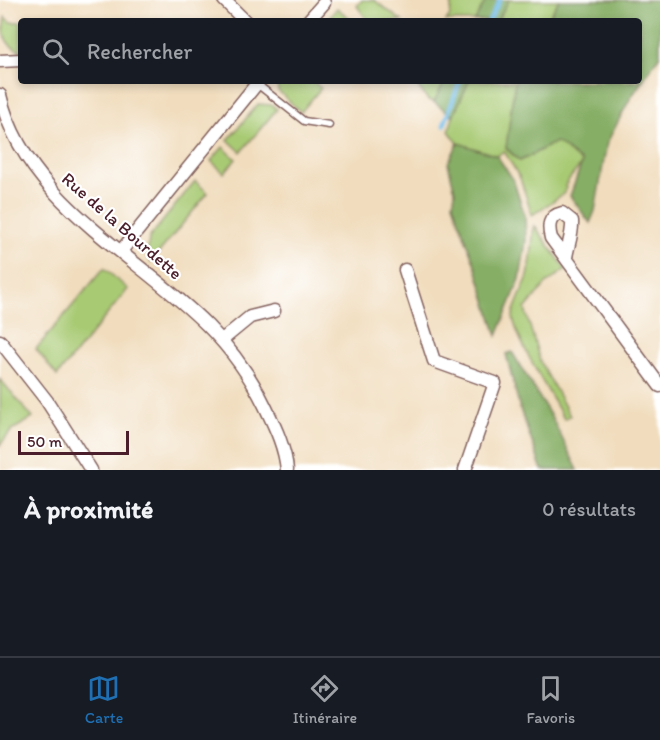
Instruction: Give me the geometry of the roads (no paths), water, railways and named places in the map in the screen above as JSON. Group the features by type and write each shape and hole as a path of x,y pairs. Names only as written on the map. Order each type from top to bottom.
{"street":[{"path":"224,0 242,18"},
{"path":"311,18 324,3"},
{"path":"0,61 18,60"},
{"path":"121,251 256,84"},
{"name":"Rue de la Bourdette","path":"0,95 12,130 41,178 59,197 206,324 236,357 256,388 279,434 287,470"},
{"path":"566,257 660,386"},
{"path":"405,270 434,361 495,383 465,470"},
{"path":"222,340 250,317 274,311"},
{"path":"0,341 47,401 91,470"}],"lane":[{"path":"260,84 304,121 329,125"}],"waterway":[{"path":"491,18 500,0"},
{"path":"444,125 459,84"}]}
